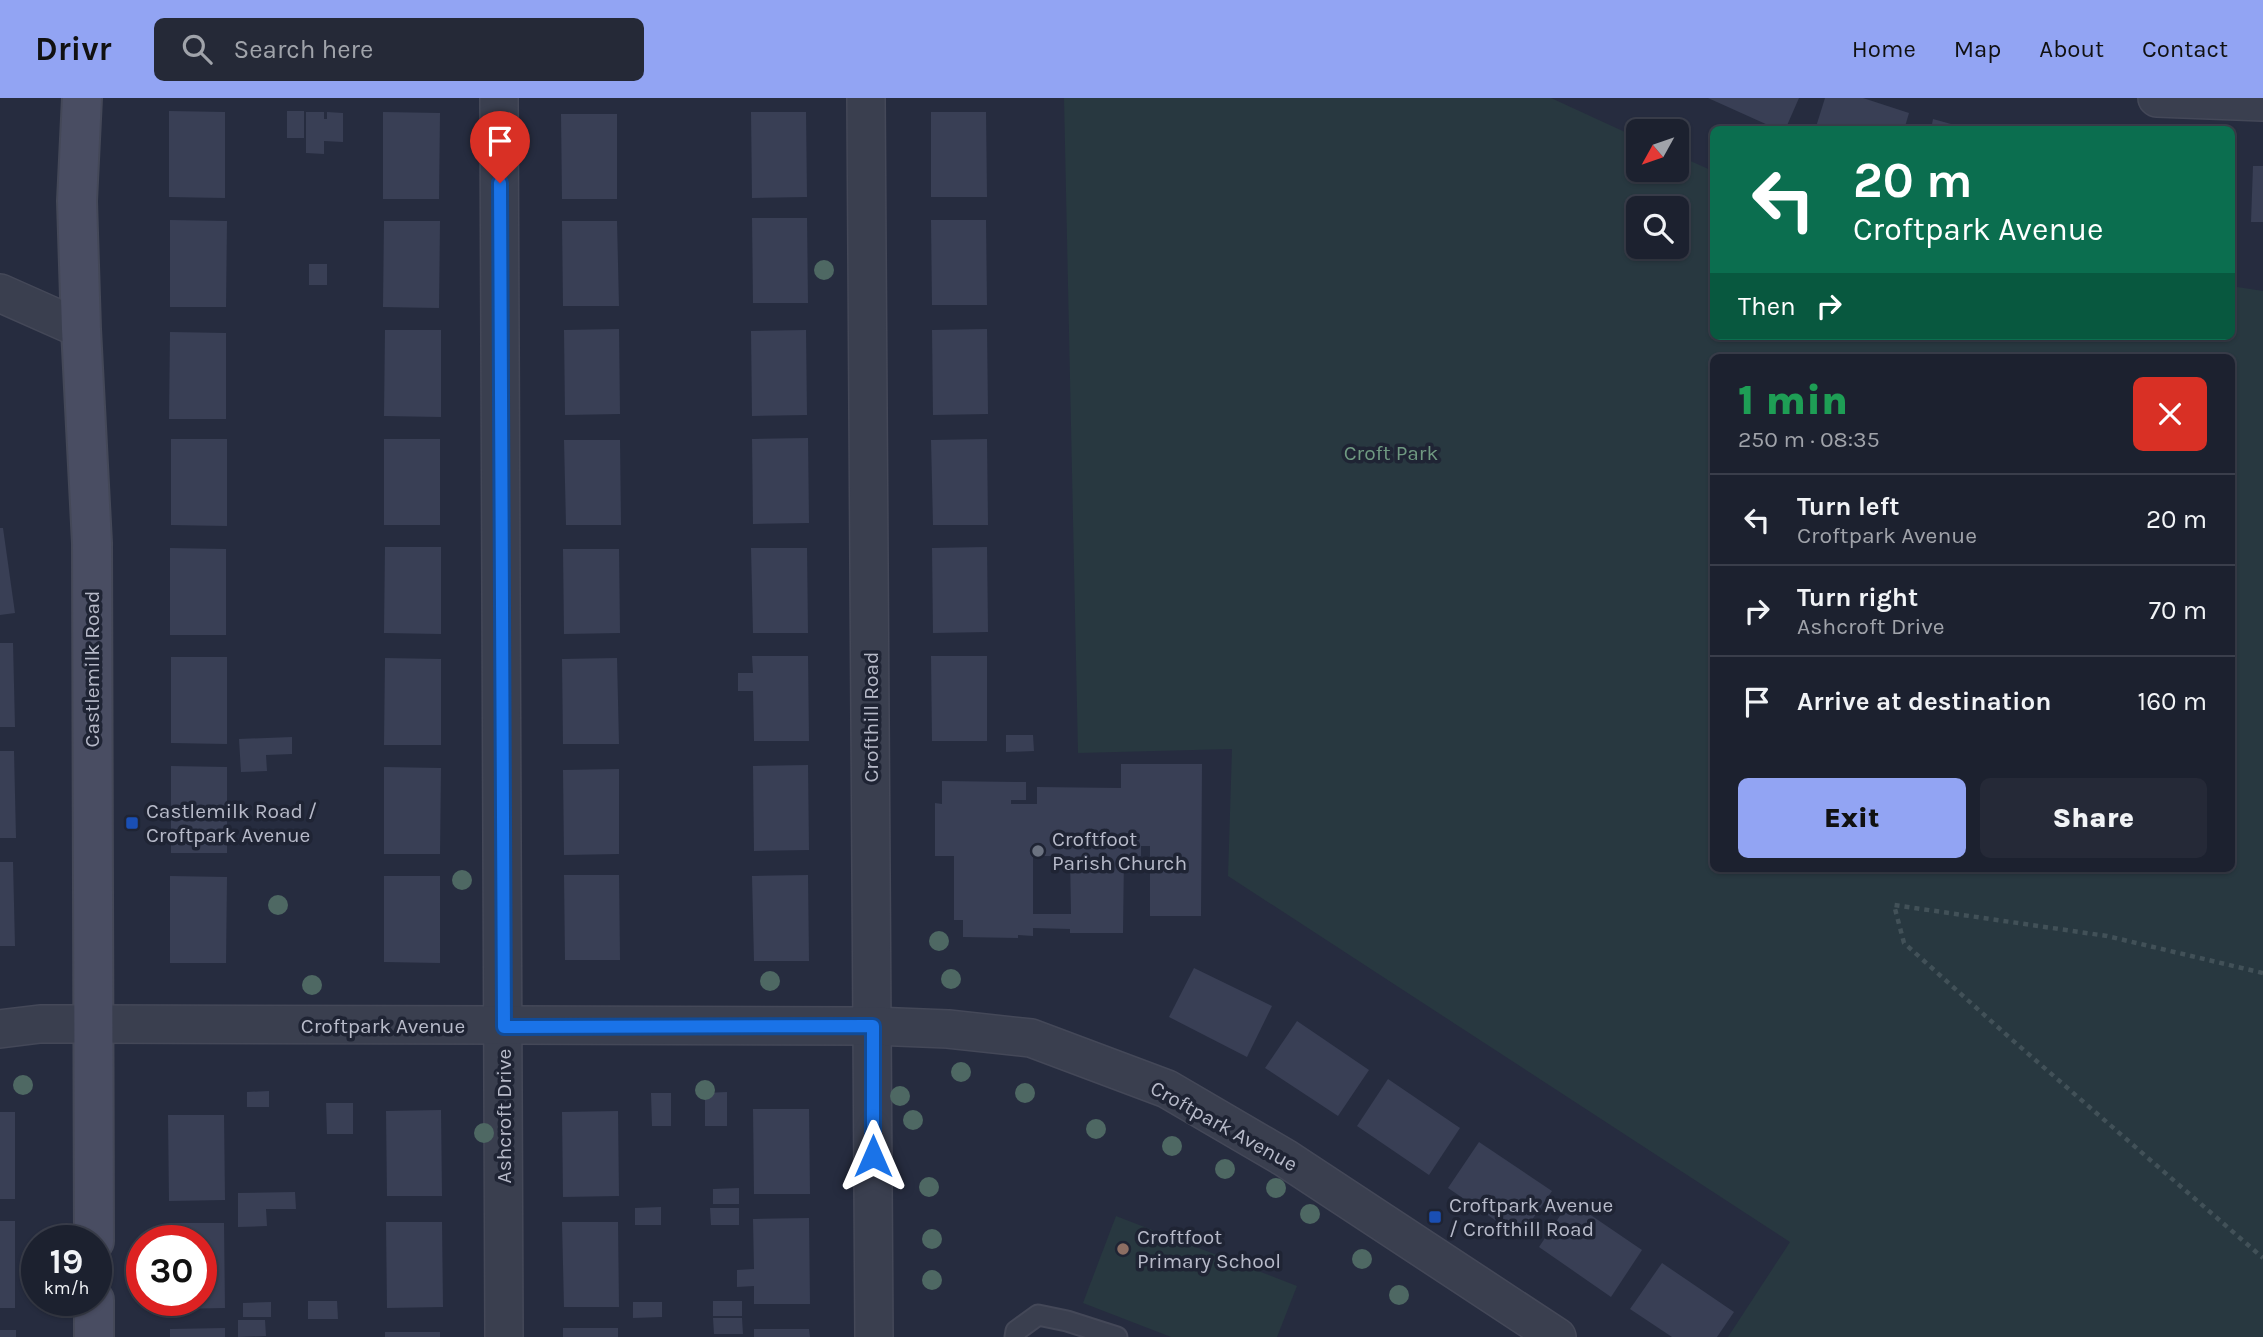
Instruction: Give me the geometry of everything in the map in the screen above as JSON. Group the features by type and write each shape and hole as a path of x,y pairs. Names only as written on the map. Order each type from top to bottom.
{"street":[{"name":"Castlemilk Road","path":"82,98 77,201 80,329 92,543 94,1225"},
{"name":"Ashcroft Drive","path":"499,98 504,1337"},
{"name":"Crofthill Road","path":"866,98 874,1337"},
{"path":"2157,98 2263,102"},
{"path":"0,293 80,329"},
{"name":"Croftpark Avenue","path":"0,1029 40,1024 873,1026 948,1029 1031,1038 1167,1089 1285,1158 1557,1337"},
{"path":"94,1316 94,1337"}],"lane":[{"path":"1015,1337 1016,1331 1038,1315 1117,1337"}],"path":[{"path":"2263,973 2108,936 1894,905 1905,943 2263,1258"}],"green space":[{"name":"Croft Park","path":"1064,98 1551,98 1626,132 1626,182 1689,182 1689,160 1710,170 1710,340 2235,340 2235,287 2263,291 2263,1337 1728,1337 1790,1242 1228,876 1232,749 1078,753"},
{"path":"1116,1216 1297,1286 1277,1337 1171,1337 1083,1303"}],"building":[{"path":"1708,98 1799,98 1787,126 1770,126"},
{"path":"1825,98 1863,98 1909,113 1905,126 1816,126"},
{"path":"169,111 225,112 225,198 169,197"},
{"path":"287,111 304,111 304,138 287,138"},
{"path":"306,112 324,112 324,119 327,119 327,112 343,113 343,142 324,141 324,154 306,153"},
{"path":"383,112 440,113 439,199 383,199"},
{"path":"751,112 806,112 807,197 752,198"},
{"path":"931,112 986,112 987,197 931,197"},
{"path":"561,114 617,114 617,199 562,199"},
{"path":"1933,119 1958,126 1932,126"},
{"path":"2253,166 2263,166 2263,222 2251,222"},
{"path":"752,218 807,218 808,303 753,303"},
{"path":"170,220 227,221 226,307 170,307"},
{"path":"931,220 986,220 987,305 932,305"},
{"path":"384,221 440,221 439,308 383,307"},
{"path":"562,221 617,221 619,306 563,306"},
{"path":"309,264 327,264 327,285 309,285"},
{"path":"619,329 620,414 565,415 564,330"},
{"path":"987,329 988,414 933,415 932,330"},
{"path":"385,330 441,330 441,417 384,416"},
{"path":"806,330 807,415 752,416 751,331"},
{"path":"170,332 226,333 226,419 169,419"},
{"path":"808,438 809,523 753,524 752,439"},
{"path":"171,439 227,439 227,526 171,525"},
{"path":"384,439 440,439 440,525 384,525"},
{"path":"987,439 988,525 933,525 931,440"},
{"path":"564,440 620,440 621,525 566,525"},
{"path":"0,528 3,528 15,613 0,615"},
{"path":"385,547 441,547 441,634 384,633"},
{"path":"987,547 988,632 933,633 932,548"},
{"path":"170,548 226,549 226,635 170,635"},
{"path":"751,548 807,548 808,633 753,633"},
{"path":"563,549 619,549 620,633 564,634"},
{"path":"0,643 13,643 15,727 0,727"},
{"path":"752,656 808,656 809,741 754,741 753,691 738,691 738,673 753,673"},
{"path":"931,656 987,656 987,741 932,741"},
{"path":"171,657 227,657 227,744 171,743"},
{"path":"385,658 441,659 441,745 384,745"},
{"path":"617,658 619,744 563,744 562,659"},
{"path":"1006,735 1033,735 1034,751 1006,752"},
{"path":"292,737 292,754 266,755 267,771 241,772 239,739"},
{"path":"0,751 14,751 16,838 0,838"},
{"name":"Croftfoot Parish Church","path":"1121,764 1202,764 1201,916 1150,916 1150,846 1141,846 1141,856 1124,856 1123,933 1070,933 1070,929 1033,928 1033,936 1018,935 1018,938 963,937 963,920 954,920 954,856 935,856 935,803 942,804 942,781 1026,782 1026,800 1011,800 1011,804 1037,804 1037,787 1121,788","holes":["1033,856 1070,856 1071,914 1033,914"]},
{"path":"808,765 809,850 754,851 753,766"},
{"path":"171,766 227,767 227,853 171,853"},
{"path":"384,767 441,768 440,854 384,854"},
{"path":"619,769 619,854 564,855 563,770"},
{"path":"0,862 13,862 15,946 0,946"},
{"path":"564,875 619,875 620,960 565,960"},
{"path":"808,875 809,961 754,961 752,876"},
{"path":"170,876 227,877 226,963 170,963"},
{"path":"384,876 440,876 440,963 384,962"},
{"path":"1194,968 1272,1006 1247,1057 1169,1017"},
{"path":"1297,1021 1369,1070 1338,1116 1265,1068"},
{"path":"1388,1079 1460,1128 1429,1175 1357,1126"},
{"path":"269,1091 269,1107 247,1107 247,1092"},
{"path":"727,1092 727,1126 705,1126 705,1093"},
{"path":"651,1093 671,1093 671,1126 652,1126"},
{"path":"326,1103 353,1103 353,1134 327,1134"},
{"path":"753,1109 809,1109 810,1194 754,1194"},
{"path":"441,1110 442,1196 387,1196 386,1111"},
{"path":"618,1111 619,1196 563,1197 562,1112"},
{"path":"0,1112 15,1112 15,1199 0,1199"},
{"path":"168,1115 224,1115 225,1200 169,1201"},
{"path":"1479,1142 1552,1191 1520,1237 1448,1188"},
{"path":"739,1188 739,1204 713,1204 713,1189"},
{"path":"295,1192 296,1209 266,1209 267,1226 238,1227 238,1193"},
{"path":"1570,1201 1642,1250 1611,1297 1539,1247"},
{"path":"661,1207 661,1225 635,1225 635,1208"},
{"path":"710,1208 739,1208 739,1225 711,1225"},
{"path":"809,1218 810,1304 754,1304 754,1286 737,1287 737,1270 754,1269 753,1219"},
{"path":"0,1221 15,1221 15,1308 0,1308"},
{"path":"386,1222 442,1222 443,1307 387,1308"},
{"path":"562,1222 618,1222 619,1307 564,1307"},
{"path":"224,1223 225,1308 217,1308 217,1225 169,1225"},
{"path":"1662,1263 1734,1312 1717,1337 1672,1337 1630,1309"},
{"path":"308,1301 337,1301 338,1319 308,1319"},
{"path":"713,1301 742,1301 742,1316 713,1316"},
{"path":"271,1302 271,1317 243,1317 243,1303"},
{"path":"633,1302 662,1302 662,1317 633,1318"},
{"path":"713,1318 742,1318 743,1334 714,1334"},
{"path":"238,1320 265,1320 266,1336 238,1337"},
{"path":"225,1328 225,1337 170,1337 170,1329"},
{"path":"563,1328 618,1328 618,1337 563,1337"},
{"path":"754,1329 809,1329 810,1337 754,1337"},
{"path":"0,1330 16,1330 16,1337 0,1337"},
{"path":"385,1332 440,1332 440,1337 385,1337"}],"place":[{"name":"Castlemilk Road / Croftpark Avenue","path":"132,823"},
{"name":"Croftfoot Parish Church","path":"1038,851"},
{"name":"Croftpark Avenue / Crofthill Road","path":"1435,1217"},
{"name":"Croftfoot Primary School","path":"1123,1249"}],"route":[{"path":"500,183 504,1027 873,1026 873,1156"}]}
